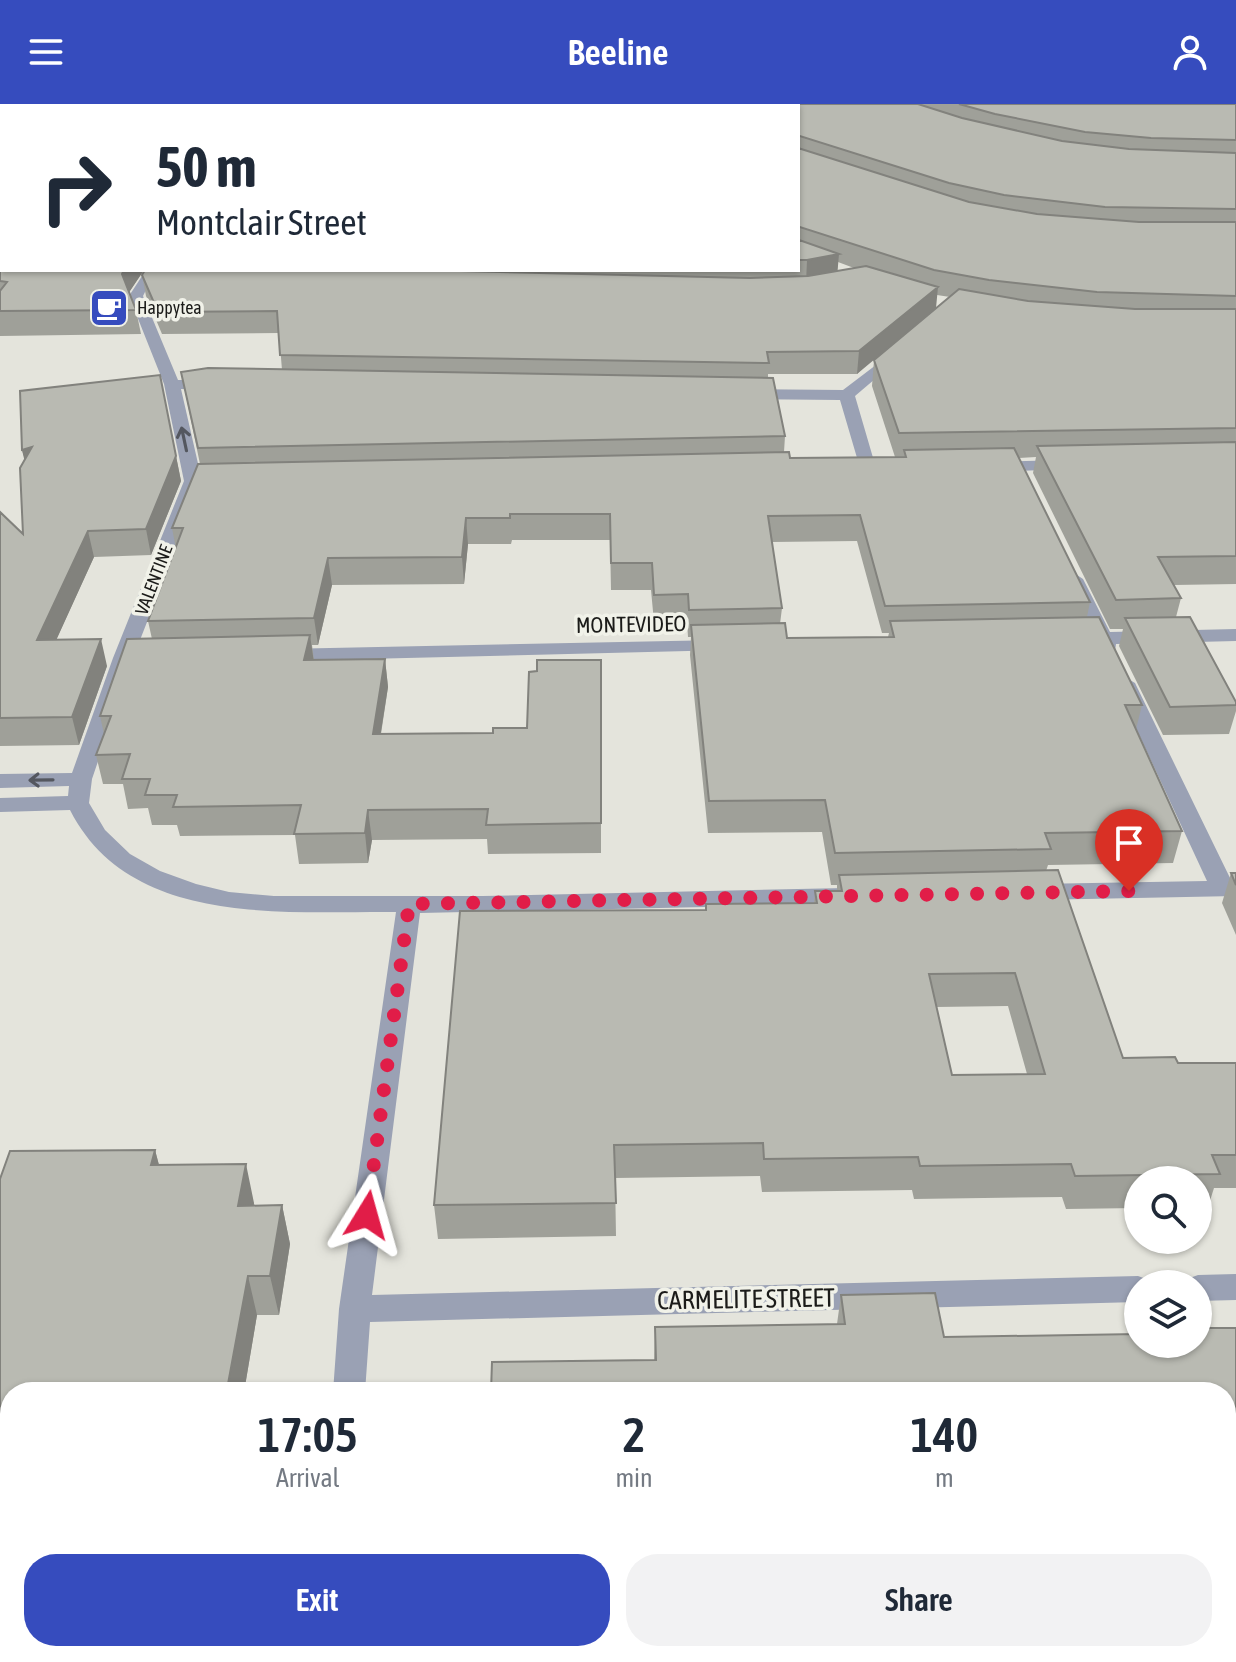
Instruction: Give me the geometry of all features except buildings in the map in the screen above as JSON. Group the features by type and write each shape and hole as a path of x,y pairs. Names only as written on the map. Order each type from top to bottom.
{"street":[{"name":"VALENTINE","path":"80,791 201,481 172,384 136,296 153,276"},
{"path":"737,393 847,395 907,344"},
{"path":"172,384 235,385"},
{"path":"847,395 867,468"},
{"path":"973,467 1080,465"},
{"path":"1018,466 1031,493"},
{"path":"1015,893 1230,889 1064,559"},
{"path":"1057,640 1236,635"},
{"name":"MONTEVIDEO","path":"266,655 740,646"},
{"path":"0,781 80,791"},
{"path":"0,805 80,791"},
{"path":"80,791 87,823 107,849 138,869 189,891 248,902 409,904 871,896"},
{"path":"350,1382 355,1309 409,904"},
{"path":"1212,1288 1236,1287"},
{"name":"CARMELITE STREET","path":"355,1309 1124,1289"}],"place":[{"name":"Happytea","path":"109,308"}],"route":[{"path":"367,1215 409,904 1129,891"}]}
